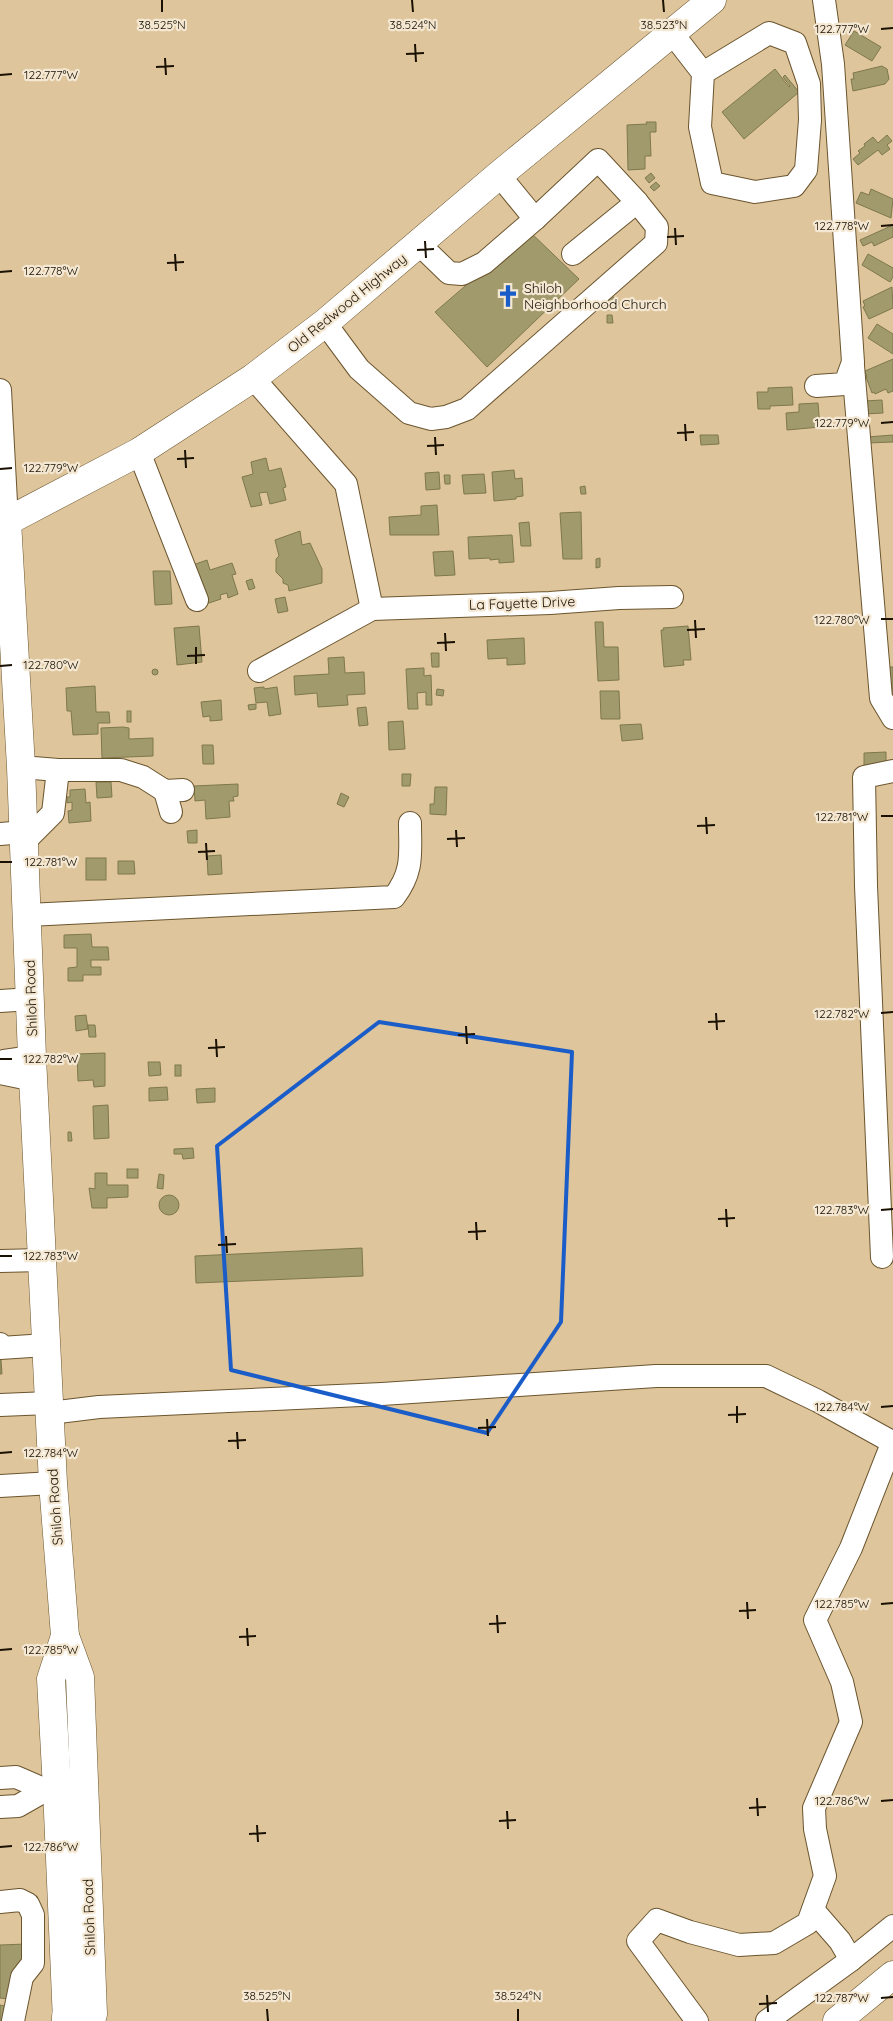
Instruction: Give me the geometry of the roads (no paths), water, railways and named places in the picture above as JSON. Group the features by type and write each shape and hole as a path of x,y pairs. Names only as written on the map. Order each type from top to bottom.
{"main road":[{"name":"Old Redwood Highway","path":"4,523 139,452 253,378 325,323 499,175 712,0"},
{"name":"Shiloh Road","path":"4,523 21,767 16,836 28,914 33,1068 49,1408 65,1636 51,1679 62,1789 72,2020"},
{"path":"827,2021 886,1981"},
{"path":"837,2021 886,1981"}],"street":[{"path":"824,0 833,64 853,362 881,698 893,718"},
{"path":"672,33 703,73 700,127 712,183 755,192 794,186 806,170 810,120 809,84 795,43 769,33 703,73"},
{"path":"325,323 359,369 409,413 431,419 453,415 467,409 656,242 657,227 637,202 598,160 535,219 484,262 462,274 449,273 418,244"},
{"path":"499,175 535,219"},
{"path":"573,254 637,202"},
{"path":"816,386 845,384 853,362"},
{"path":"253,378 346,484 372,609"},
{"name":"Shiloh Road","path":"0,390 4,523"},
{"path":"139,452 197,600"},
{"name":"La Fayette Drive","path":"259,671 372,609 672,597"},
{"path":"21,767 58,770 121,770 143,777 173,798"},
{"path":"16,836 53,813 58,770"},
{"path":"882,1257 866,886 864,776 893,771"},
{"path":"28,914 394,897 404,884 410,864 410,823"},
{"path":"0,1001 31,999"},
{"path":"0,1065 4,1062 33,1068"},
{"path":"0,1073 33,1068"},
{"path":"0,1261 42,1260"},
{"path":"0,1344 0,1348 46,1346"},
{"path":"0,1405 49,1408 99,1407 382,1394 656,1376 766,1376 818,1401 893,1442 851,1548 815,1620 842,1682 851,1722 814,1808 815,1829 825,1876 808,1923 774,1943 739,1945 690,1932 657,1920 638,1941 697,2021"},
{"path":"0,1486 53,1483"},
{"path":"0,1778 16,1777 62,1789"},
{"path":"0,1806 18,1806 62,1789"},
{"path":"0,1902 20,1900 28,1904 33,1915 34,1963 22,1977 13,2021"},
{"path":"813,1910 840,1941 851,1960"},
{"path":"767,2021 851,1960 893,1926"}],"place":[{"name":"Shiloh Neighborhood Church","path":"508,296"}]}
